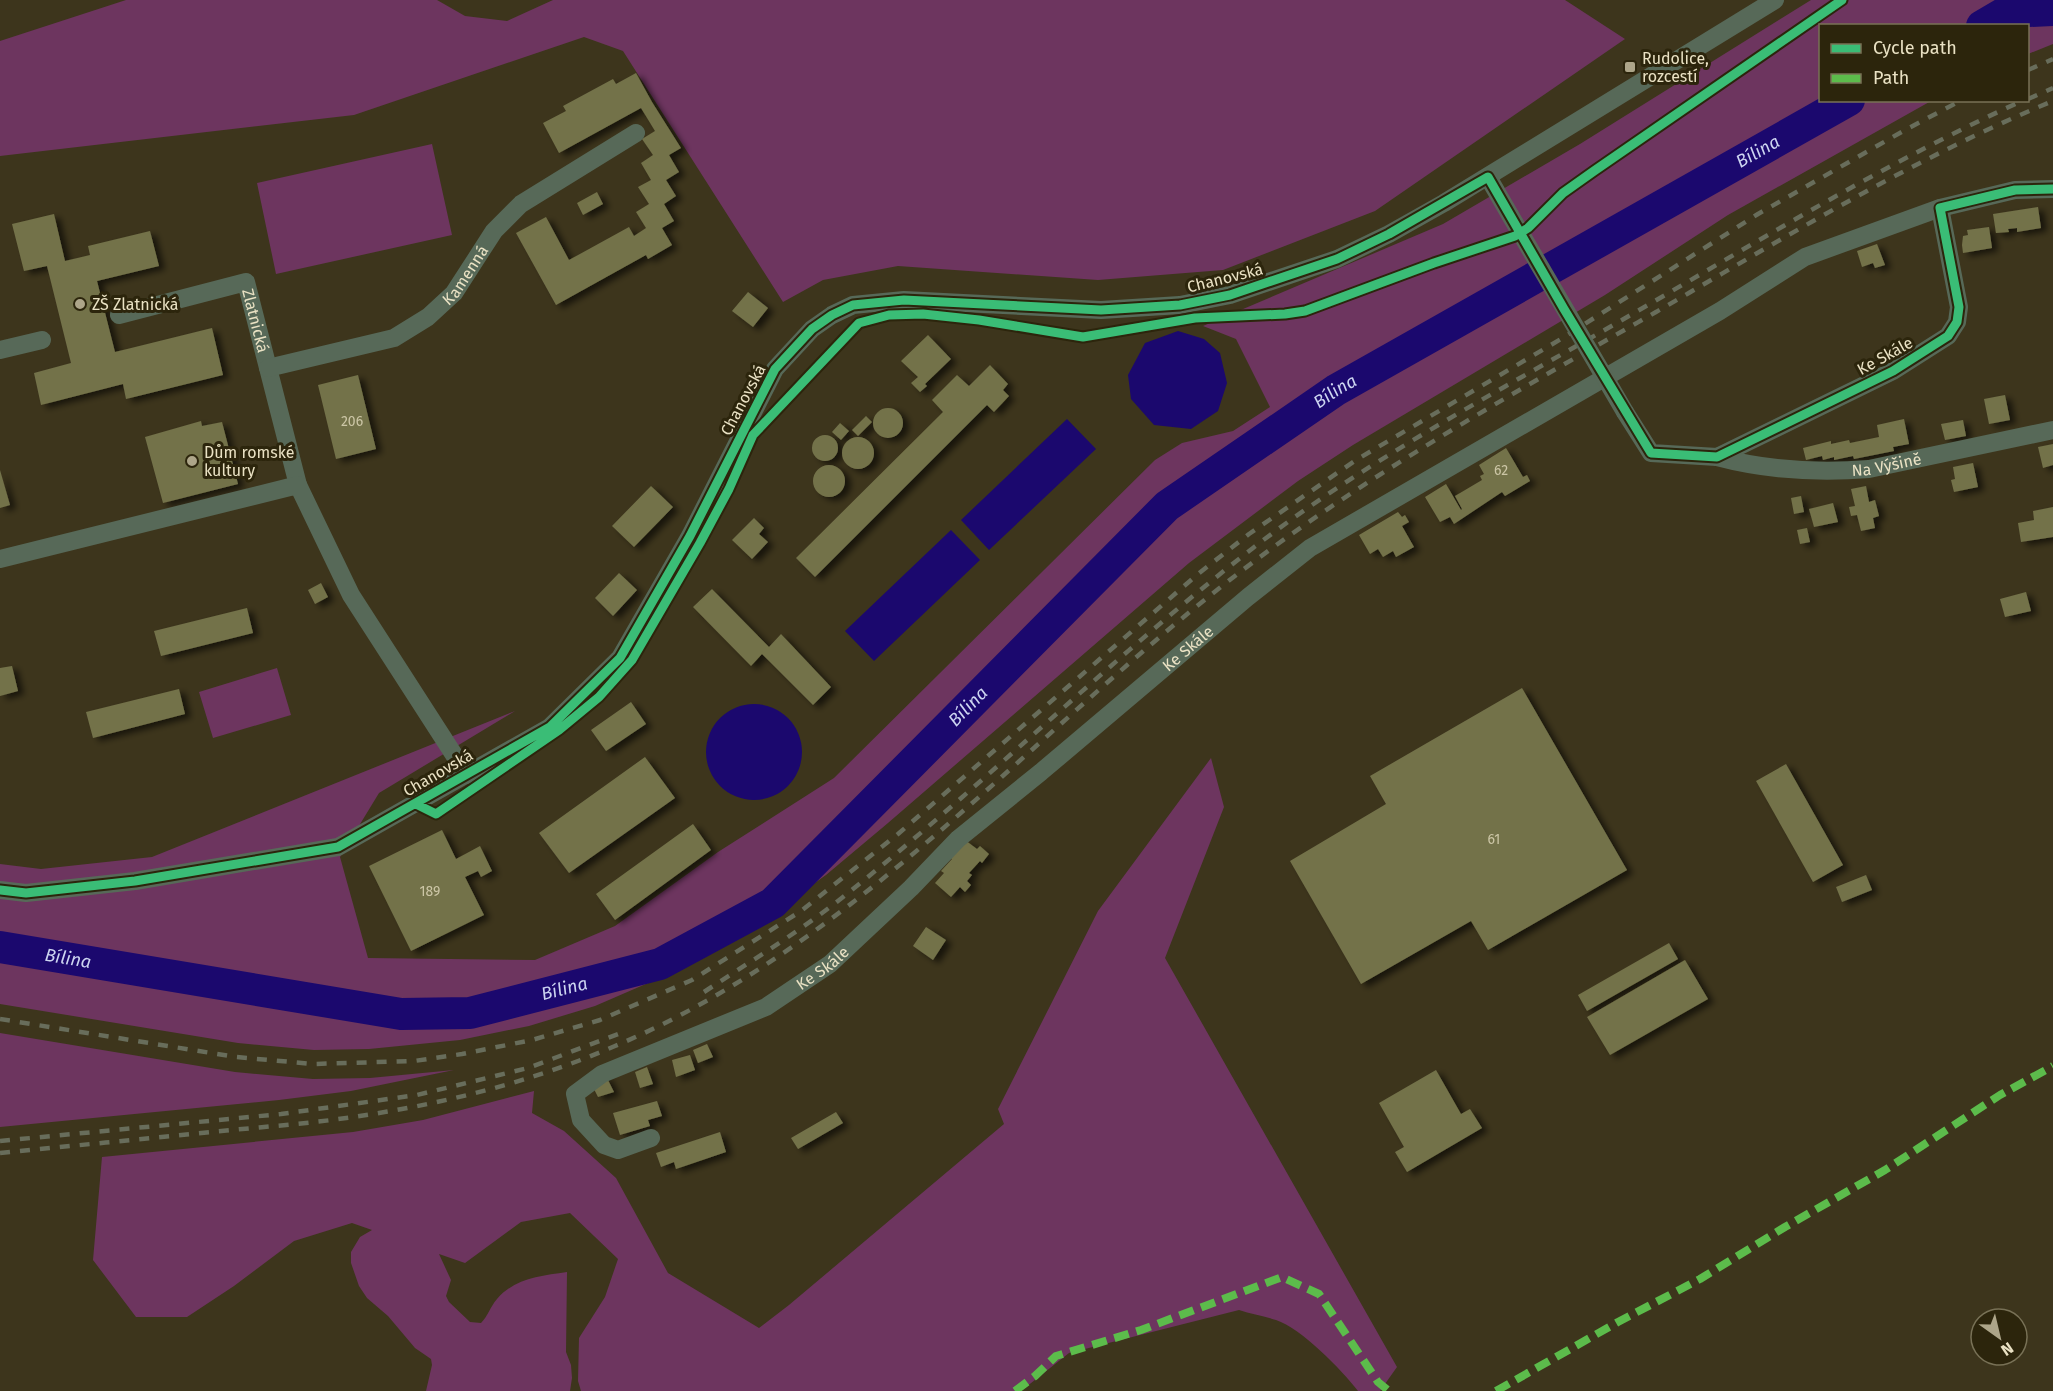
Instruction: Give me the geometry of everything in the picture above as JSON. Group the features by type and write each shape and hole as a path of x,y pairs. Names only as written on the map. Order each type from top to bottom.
{"street":[{"name":"Chanovská","path":"0,890 26,893 135,881 338,848 550,727 620,658 690,536 775,369 812,329 832,315 853,305 904,300 1101,310 1180,305 1230,295 1337,259 1389,234 1488,177 1775,0"},
{"name":"Kamenná","path":"268,368 394,338 428,317 454,293 494,231 521,204 636,132"},
{"name":"Ke Skále","path":"1488,177 1625,412 1652,453 1717,457 1893,371 1948,336 1957,322 1959,307 1940,208"},
{"name":"Ke Skále","path":"651,1138 618,1150 604,1145 580,1120 575,1094 602,1074 766,1007 830,964 911,888 958,839 1310,548 1720,311 1806,257 1940,208 2015,190 2053,189"},
{"name":"Zlatnická","path":"119,315 246,282 298,485 351,595 467,775"},
{"path":"0,350 42,340"},
{"name":"Na Výšině","path":"1717,457 1758,466 1848,471 1869,469 2053,430"},
{"path":"0,560 298,485"}],"shaded area":[{"path":"126,0 437,0 465,16 507,21 553,0 1565,0 1625,39 1375,211 1223,270 1098,280 898,266 823,280 783,302 623,51 584,37 354,115 0,156 0,41"},
{"path":"1811,0 2053,0 2053,44 2029,54 2029,24 1819,24 1819,102 1929,102 1728,215 1605,295 1353,445 1298,481 1189,563 826,875 760,922 685,967 595,1006 529,1026 460,1040 369,1049 314,1050 238,1043 0,1004 0,864 41,869 152,857 515,711 379,793 340,857 368,958 535,960 615,926 718,852 834,778 1155,460 1182,443 1233,431 1270,407 1236,339 1203,326 1443,224 1580,144"},
{"path":"432,144 452,235 276,274 257,183"},
{"path":"1178,331 1204,339 1220,353 1227,383 1218,411 1191,429 1154,425 1131,399 1128,375 1145,343"},
{"path":"1067,419 1096,449 989,550 961,520"},
{"path":"951,530 980,560 874,661 845,631"},
{"path":"277,668 291,715 213,738 199,692"},
{"path":"754,704 772,708 788,718 798,734 802,752 798,770 788,786 772,796 754,800 736,796 720,786 710,770 706,752 710,734 720,718 736,708"},
{"path":"1211,758 1224,807 1165,958 1397,1367 1380,1391 1358,1391 1332,1361 1309,1340 1286,1324 1239,1310 1069,1353 1021,1391 581,1391 578,1381 579,1338 605,1297 618,1259 570,1213 521,1222 465,1263 439,1254 451,1280 446,1296 449,1302 470,1322 481,1323 497,1299 512,1286 529,1279 567,1272 566,1352 571,1365 570,1391 426,1391 432,1365 431,1359 415,1348 388,1316 367,1298 359,1286 351,1263 351,1252 360,1237 372,1230 352,1223 294,1241 234,1286 187,1317 136,1317 93,1260 102,1157 353,1132 423,1120 534,1091 532,1113 564,1131 616,1178 668,1273 759,1328 1004,1124 998,1109 1098,911"},
{"path":"0,1033 235,1072 313,1079 370,1078 454,1070 351,1091 0,1127"}],"building":[{"path":"636,73 681,148 669,155 679,172 666,180 676,196 664,204 674,221 662,228 672,245 648,259 646,255 556,305 516,233 546,217 569,260 629,227 634,236 646,228 636,212 649,204 638,187 651,180 641,163 653,155 642,139 655,131 641,108 559,153 543,123 566,111 563,106 613,79 616,84"},
{"path":"597,192 603,204 583,215 577,203"},
{"path":"2038,207 2041,228 2017,232 2017,228 2008,229 2009,232 1996,233 1993,214"},
{"name":"ZŠ Zlatnická","path":"54,214 65,261 90,255 88,246 150,231 159,266 97,281 115,352 212,328 223,375 126,399 123,384 41,405 34,373 71,363 47,266 24,271 12,224"},
{"path":"1989,227 1992,248 1963,253 1963,236 1968,235 1967,230"},
{"path":"1877,244 1885,265 1875,268 1873,263 1862,267 1857,251"},
{"path":"748,292 768,308 753,327 732,311"},
{"path":"928,335 951,359 925,384 927,386 920,392 911,383 918,377 901,361"},
{"path":"990,365 1008,384 1003,390 1009,396 994,412 987,405 815,577 796,558 943,412 932,400 957,375 969,386"},
{"path":"358,375 376,449 336,459 318,385"},
{"path":"2005,395 2010,420 1989,424 1984,399"},
{"path":"888,408 899,412 903,423 899,434 888,438 877,434 873,423 877,412"},
{"path":"866,416 872,422 858,436 852,430"},
{"path":"1904,419 1909,444 1893,447 1894,451 1854,459 1853,456 1823,460 1822,456 1806,460 1803,448 1831,441 1831,444 1849,440 1850,443 1879,437 1877,425"},
{"path":"1963,420 1966,436 1945,440 1941,424"},
{"name":"Dům romské kultury","path":"201,421 202,426 222,422 238,484 163,503 145,437"},
{"path":"840,423 849,431 841,440 832,432"},
{"path":"825,435 834,439 838,448 834,457 825,461 816,457 812,448 816,439"},
{"path":"858,437 869,442 874,453 869,464 858,469 847,464 842,453 847,442"},
{"path":"2053,444 2053,465 2043,468 2038,447"},
{"path":"1506,448 1523,477 1527,475 1530,481 1505,496 1502,492 1454,524 1450,517 1440,522 1425,497 1446,484 1461,510 1455,496 1482,480 1480,476 1484,474 1479,465"},
{"path":"1973,463 1978,487 1954,492 1951,480 1955,479 1953,467"},
{"path":"829,465 840,470 845,481 840,492 829,497 818,492 813,481 818,470"},
{"path":"0,470 10,505 0,508"},
{"path":"651,486 673,507 634,547 612,526"},
{"path":"1866,486 1869,502 1875,500 1879,516 1873,518 1875,528 1861,531 1857,515 1851,516 1849,507 1855,506 1851,489"},
{"path":"1801,496 1804,512 1794,514 1791,498"},
{"path":"1833,503 1838,522 1814,527 1809,509"},
{"path":"2053,507 2053,537 2021,542 2018,523 2034,520 2033,511"},
{"path":"1398,512 1402,517 1405,515 1409,522 1402,526 1414,547 1396,557 1393,551 1383,557 1378,549 1370,554 1359,535"},
{"path":"754,518 764,528 759,534 768,542 752,559 732,540"},
{"path":"1807,528 1810,542 1800,544 1797,530"},
{"path":"619,573 637,590 613,616 595,598"},
{"path":"321,583 328,597 315,604 308,590"},
{"path":"712,589 769,647 781,634 831,687 813,705 762,654 751,666 693,607"},
{"path":"2026,592 2031,611 2005,617 2000,599"},
{"path":"247,608 253,633 161,656 154,631"},
{"path":"12,666 18,691 0,696 0,668"},
{"path":"1522,688 1627,870 1488,950 1471,921 1361,984 1290,861 1386,804 1370,776"},
{"path":"179,689 185,714 93,738 86,712"},
{"path":"631,702 646,724 606,751 591,730"},
{"path":"645,757 675,798 569,873 539,833"},
{"path":"1786,764 1843,865 1813,882 1756,781"},
{"path":"693,824 711,850 615,920 596,894"},
{"path":"442,830 456,859 480,846 492,871 481,877 478,871 465,877 484,915 411,951 369,866"},
{"path":"965,840 977,849 980,846 989,854 969,873 972,875 967,881 971,885 965,892 960,887 951,897 935,883 944,873 941,871 952,859 949,857"},
{"path":"1866,875 1872,890 1842,902 1836,887"},
{"path":"926,927 946,940 933,960 913,946"},
{"path":"1669,943 1678,959 1587,1011 1578,995"},
{"path":"1685,960 1708,999 1610,1055 1587,1017"},
{"path":"707,1044 713,1057 698,1063 693,1050"},
{"path":"690,1055 695,1070 676,1077 672,1060"},
{"path":"647,1067 653,1084 640,1088 635,1072"},
{"path":"1436,1070 1461,1114 1470,1109 1482,1128 1407,1172 1395,1152 1404,1147 1379,1103"},
{"path":"606,1076 614,1092 598,1097 591,1083"},
{"path":"657,1101 662,1116 648,1120 650,1126 620,1135 613,1113"},
{"path":"836,1112 843,1123 798,1149 791,1138"},
{"path":"720,1132 726,1152 676,1169 674,1162 661,1167 656,1153"}],"waterway":[{"name":"Bílina","path":"1985,24 2006,12 2053,10"},
{"name":"Bílina","path":"0,947 401,1014 470,1013 660,964 773,903 1167,506 1336,390 1845,102"}],"railway":[{"path":"2029,70 2053,59"},
{"path":"2029,99 2053,88"},
{"path":"0,1153 318,1122 387,1112 454,1098 519,1081 584,1059 700,1004 781,955 857,899 931,839 1144,650 1217,590 1322,513 1487,409 1802,227 1951,147 2053,101"},
{"path":"0,1019 236,1057 313,1064 414,1061 532,1040 600,1020 692,980 801,911 898,834 1198,574 1249,534 1356,460 1561,339 1758,214 1958,102"},
{"path":"704,992 843,897 947,811 1200,590 1253,548 1341,485 1433,428 1820,205 1921,150 2020,102"},
{"path":"0,1141 281,1114 417,1095 528,1068 626,1031"}],"marked path":[{"path":"1496,1391 1700,1279 1885,1170 2000,1095 2053,1066"},
{"path":"1015,1391 1056,1356 1141,1330 1282,1277 1319,1294 1378,1382 1389,1391"}],"cycle path":[{"path":"416,804 436,814 559,730 599,697 632,660 700,543 729,489 753,435 859,323 889,315 923,314 979,320 1083,337 1195,318 1305,311 1434,263 1515,236 1528,228 1563,193 1842,0"},
{"path":"0,890 26,893 135,881 338,847 550,727 620,658 690,536 775,369 812,329 832,315 853,305 904,300 1101,310 1180,305 1230,295 1337,259 1389,234 1488,177 1651,453 1717,457 1893,371 1948,336 1957,322 1959,307 1940,208 2015,190 2053,189"}],"place":[{"name":"Rudolice, rozcestí","path":"1630,67"},
{"name":"ZŠ Zlatnická","path":"80,304"},
{"name":"Dům romské kultury","path":"192,461"}]}
